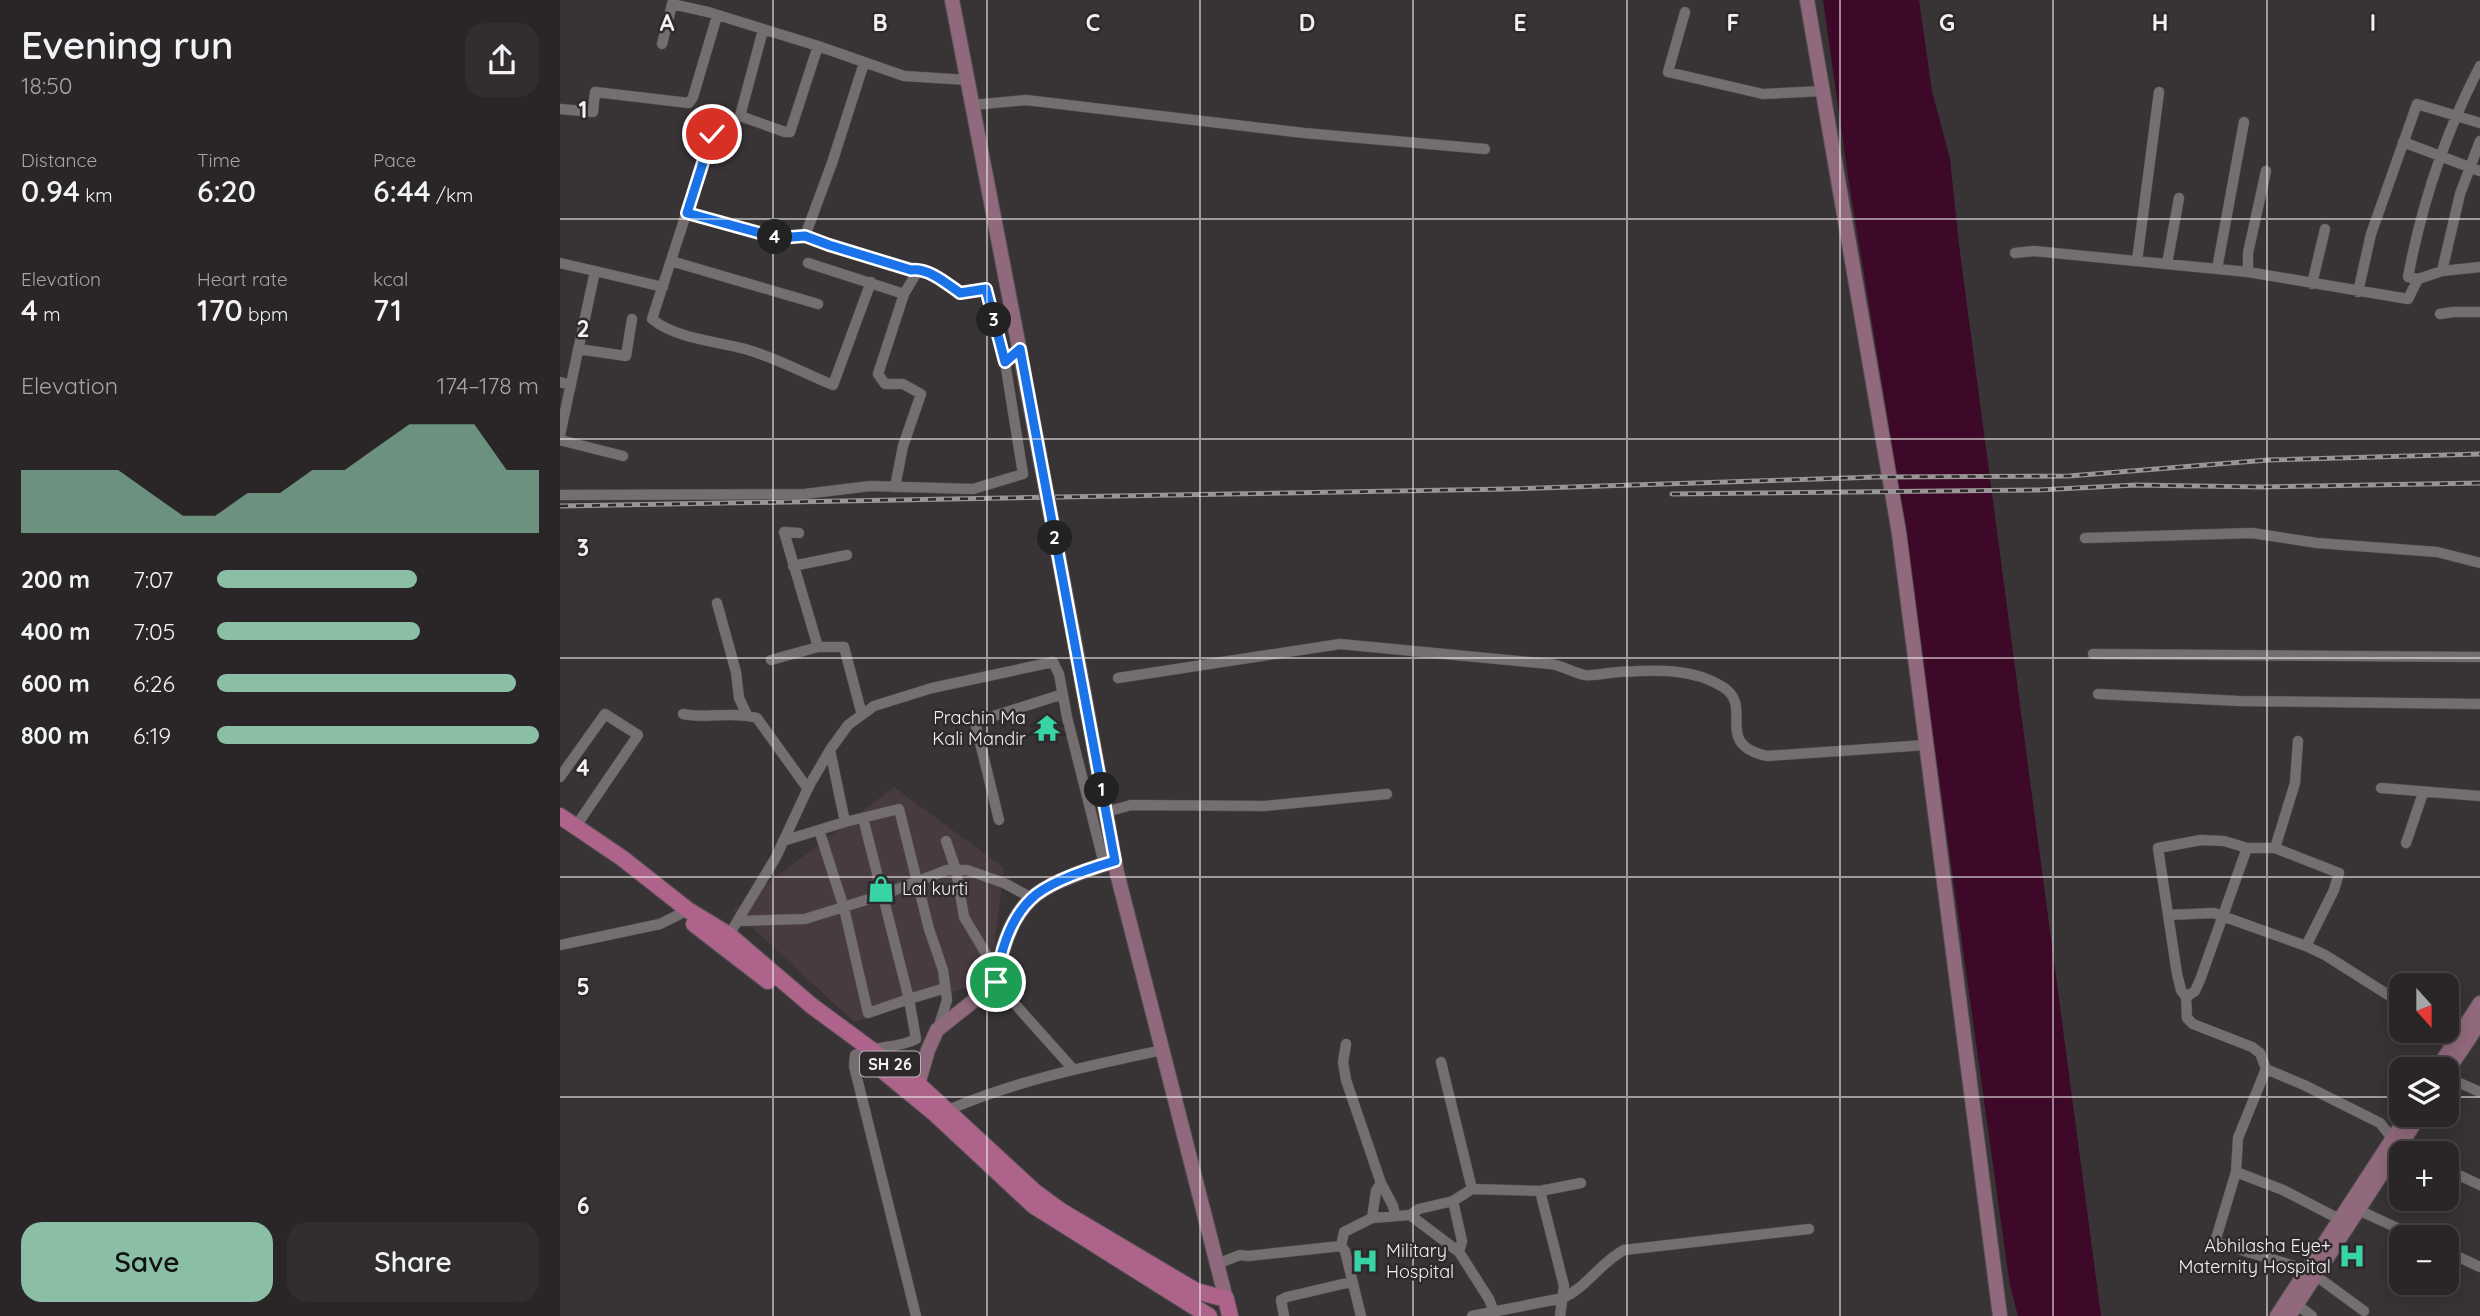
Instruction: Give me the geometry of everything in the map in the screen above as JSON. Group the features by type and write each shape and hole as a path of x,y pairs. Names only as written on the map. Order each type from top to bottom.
{"main road":[{"path":"952,0 1106,812 1109,862 1162,1050 1230,1316"},
{"path":"1807,0 1899,533 2000,1316"},
{"name":"SH 26","path":"560,816 568,827 685,912 733,928 812,1006 864,1051 918,1084 1035,1192 1061,1211 1196,1291 1226,1299"},
{"path":"918,1084 937,1030 996,982 1000,954 1017,918 1032,898 1086,870 1109,862"},
{"path":"685,912 864,1051 1034,1206 1209,1316"},
{"path":"2459,1025 2480,1003"},
{"path":"2458,1057 2480,1022"},
{"path":"2397,1141 2403,1127"},
{"path":"2397,1141 2409,1127"},
{"path":"2312,1273 2389,1153"},
{"path":"2277,1316 2292,1307 2341,1220 2354,1208"}],"street":[{"path":"662,44 673,2 818,46 904,76 968,80"},
{"path":"1685,12 1668,72 1763,94 1822,92"},
{"path":"560,109 593,112 595,92 689,103 717,16"},
{"path":"764,30 740,116 785,132 790,132 818,46"},
{"path":"805,236 864,63"},
{"path":"2480,66 2440,157 2419,220 2408,277 2418,279 2442,271 2480,267"},
{"path":"2137,261 2159,92"},
{"path":"972,105 1026,100 1304,133 1485,149"},
{"path":"2358,292 2371,233 2417,104 2480,123"},
{"path":"2217,269 2244,122"},
{"path":"712,134 652,320 662,327 726,346 742,348 833,385 871,282"},
{"path":"2442,271 2460,194 2475,169 2480,141"},
{"path":"2403,142 2475,169"},
{"path":"2248,272 2248,253 2266,171"},
{"path":"2167,264 2179,198"},
{"path":"560,495 805,494 870,486 973,489 1023,474 1005,362 986,289 960,293 939,278 919,269 911,270 805,236 778,238 687,213"},
{"path":"2312,284 2325,229"},
{"path":"2015,253 2034,251 2248,272 2408,299 2418,279"},
{"path":"671,261 818,304"},
{"path":"808,263 904,295"},
{"path":"560,264 663,287"},
{"path":"895,487 903,446 922,394 903,384 885,384 878,374 904,295 919,269"},
{"path":"595,271 560,438 623,456"},
{"path":"2440,314 2480,313"},
{"path":"578,349 626,356 632,319"},
{"path":"1005,362 1020,349"},
{"path":"560,382 571,386"},
{"path":"799,533 784,533 818,647"},
{"path":"2085,538 2252,533 2317,543 2437,552 2480,562"},
{"path":"793,566 847,555"},
{"path":"717,603 736,671 739,698 747,715"},
{"path":"1118,678 1340,644 1561,665 1585,675 1665,670 1699,677 1723,687 1735,703 1740,742 1752,753 1767,756 1926,745"},
{"path":"771,660 818,647 844,648 862,715"},
{"path":"2093,654 2480,657"},
{"path":"733,928 757,892 830,750 848,725 874,706 932,688 1054,662 1109,862"},
{"path":"999,820 975,722 1063,694"},
{"path":"2098,694 2239,701 2480,704"},
{"path":"560,777 605,714 638,735 568,827"},
{"path":"683,714 699,718 747,715 757,718 808,789"},
{"path":"2275,848 2295,783 2298,741"},
{"path":"830,750 845,822"},
{"path":"2381,788 2480,796"},
{"path":"2406,844 2423,793"},
{"path":"1106,812 1131,805 1265,806 1387,794"},
{"path":"783,841 899,809 943,970 947,1000 937,1030"},
{"path":"863,818 916,1027 916,1039 903,1046 864,1051 855,1055 854,1066 916,1316"},
{"path":"819,830 844,908 868,1013 945,988"},
{"path":"2306,946 2334,890 2339,873 2275,848 2247,848 2224,841 2201,840 2158,848 2177,974 2181,990 2186,997 2187,1018 2193,1024 2252,1047 2260,1053 2266,1069 2238,1138 2236,1172 2216,1242 2312,1273 2364,1311"},
{"path":"946,841 956,870 964,917 985,951 996,982 1073,1069"},
{"path":"2186,997 2194,991 2200,980 2247,848"},
{"path":"733,928 805,919 882,895 947,870 967,870 1004,883 1032,898"},
{"path":"560,945 660,924 685,912"},
{"path":"2168,915 2224,915 2325,955 2389,995"},
{"path":"911,1041 928,1050"},
{"path":"1346,1044 1343,1062 1346,1080 1381,1183 1395,1214"},
{"path":"948,1110 990,1093 1073,1069 1162,1050"},
{"path":"1441,1062 1472,1189"},
{"path":"2266,1069 2304,1084 2380,1123 2397,1141"},
{"path":"2459,1082 2480,1093"},
{"path":"2236,1172 2283,1190 2341,1220"},
{"path":"2459,1175 2480,1185"},
{"path":"1372,1217 1376,1191 1381,1183"},
{"path":"1410,1215 1419,1209 1453,1201 1472,1189 1540,1191 1581,1183"},
{"path":"1540,1191 1564,1286 1560,1316"},
{"path":"1453,1201 1462,1241 1459,1252"},
{"path":"2354,1208 2391,1225"},
{"path":"1341,1247 1344,1232 1372,1217 1410,1215 1459,1252 1489,1299 1494,1312"},
{"path":"1472,1316 1573,1294 1610,1257 1625,1250 1809,1229"},
{"path":"1217,1264 1240,1255 1341,1247"},
{"path":"1341,1247 1345,1251 1362,1316"},
{"path":"2459,1257 2480,1267"},
{"path":"1284,1316 1281,1300 1351,1282"},
{"path":"2292,1307 2312,1316"}],"shaded area":[{"path":"1823,0 1919,0 1932,91 1950,159 1959,245 2101,1316 2018,1316 2010,1286 1895,463 1848,177"},
{"name":"Lal kurti","path":"894,787 1004,868 990,981 854,1022 733,910"}],"railway":[{"path":"560,506 1508,489 1877,477 2069,476 2268,460 2480,454"},
{"path":"1672,494 2038,490 2136,485 2260,487 2480,483"}],"place":[{"name":"Prachin Ma Kali Mandir","path":"1047,728"},
{"name":"Lal kurti","path":"881,889"},
{"name":"Abhilasha Eye+ Maternity Hospital","path":"2352,1256"},
{"name":"Military Hospital","path":"1365,1261"}],"route":[{"path":"712,134 687,213 778,238 805,236 911,270 919,269 939,278 960,293 986,289 1005,362 1020,349 1115,861 1086,870 1032,898 1017,918 1000,954 996,982"}]}
